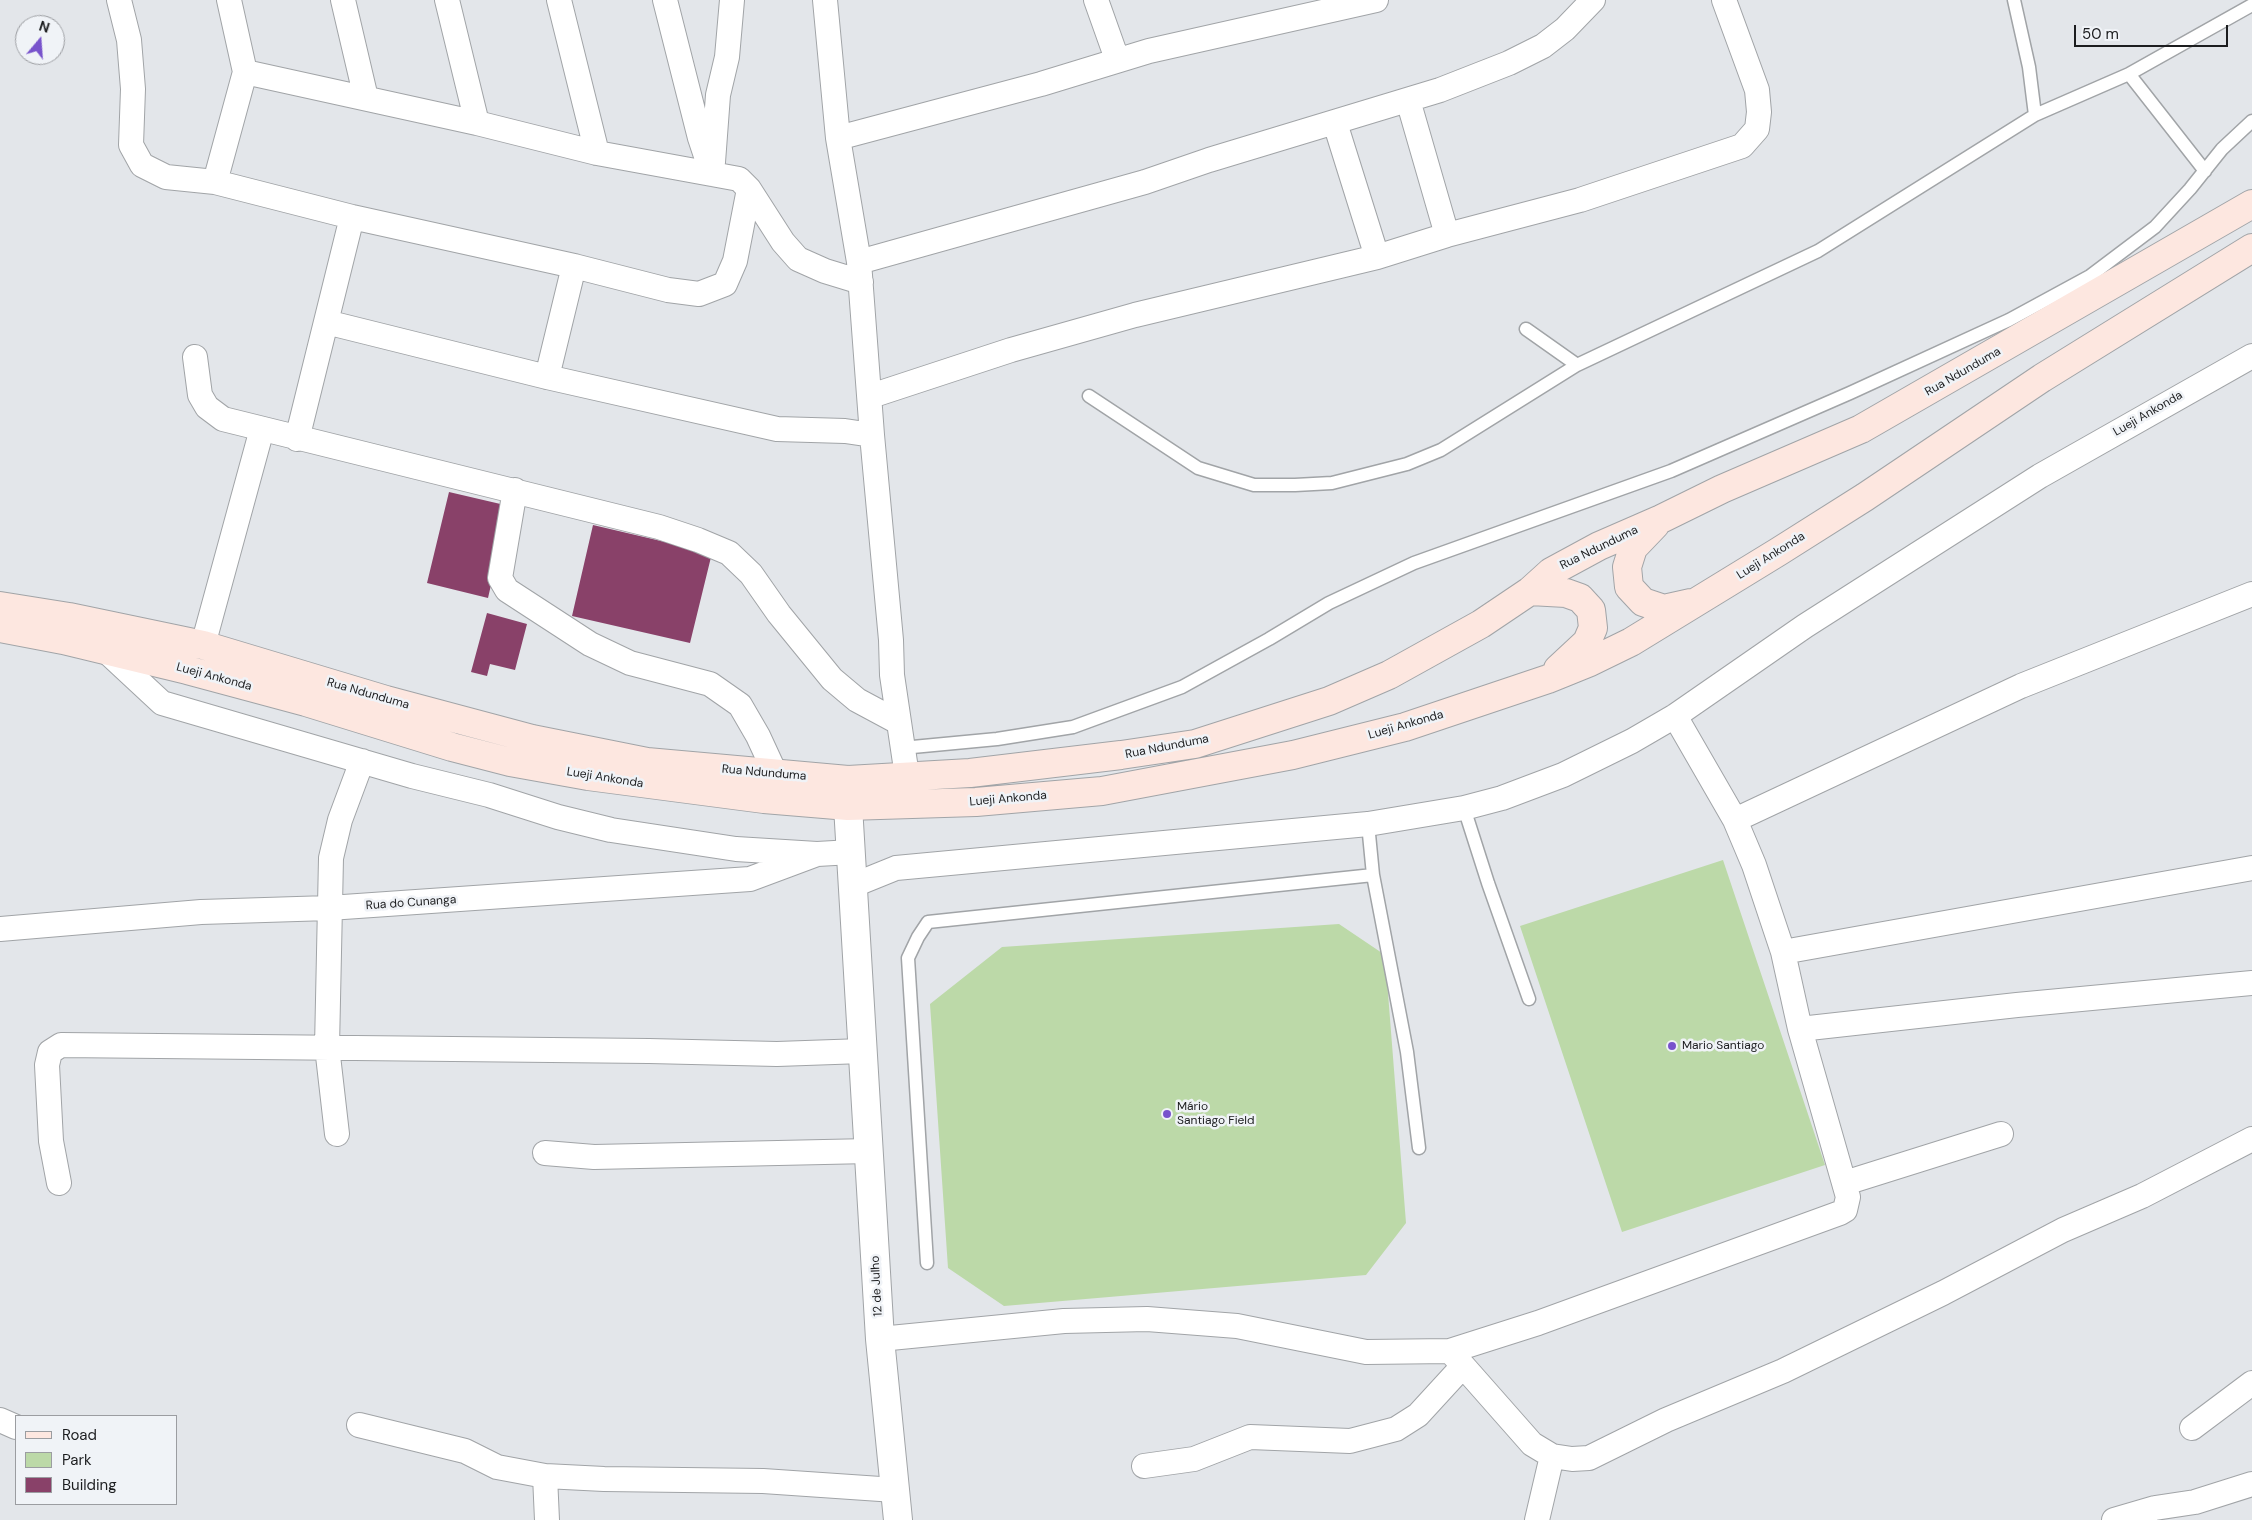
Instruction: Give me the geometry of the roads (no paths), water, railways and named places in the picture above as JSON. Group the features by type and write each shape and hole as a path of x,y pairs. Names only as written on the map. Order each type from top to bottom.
{"main road":[{"name":"Rua Ndunduma","path":"0,606 69,617 203,645 386,700 532,739 647,762 848,780 980,772 1196,744 1328,701 1389,675 1481,624 1530,591 1551,572 1599,546 1661,519 1722,489 1861,429 2252,204"},
{"name":"Lueji Ankonda","path":"0,628 105,650 306,702 452,747 510,762 679,789 848,806 976,802 1102,791 1293,756 1405,727 1548,679 1590,662 1631,642 1700,601 1866,497 2042,378 2252,248"},
{"path":"1661,519 1632,548 1627,566 1629,587 1644,602 1664,609 1700,601"},
{"path":"1530,591 1566,593 1580,598 1591,610 1593,628 1587,642 1548,679"}],"street":[{"path":"119,0 129,40 133,89 131,145 142,165 166,177 214,182 352,217 574,266 668,290 699,294 724,284 735,261 749,189"},
{"path":"214,182 245,72 229,0"},
{"path":"342,0 366,98"},
{"path":"447,0 477,123"},
{"path":"558,0 597,153"},
{"path":"665,0 700,138 712,174"},
{"path":"712,174 718,95 726,57 732,0"},
{"path":"825,0 838,138 860,272 871,396 872,435 891,640 892,675 907,776"},
{"path":"1096,0 1117,59"},
{"path":"838,138 1041,84 1117,59 1376,0"},
{"path":"871,396 1011,350 1116,321 1376,257 1448,235 1580,200 1742,146 1757,129 1757,90 1724,0"},
{"path":"245,72 477,123 597,153 739,179 749,189 783,242 798,259 818,269 860,272 1145,182 1208,160 1440,90 1510,63 1543,46 1565,29 1586,3"},
{"path":"1408,100 1448,235"},
{"path":"1335,123 1376,257"},
{"path":"297,438 352,217"},
{"path":"547,377 574,266"},
{"path":"326,322 547,377 777,429 845,431 872,435"},
{"path":"195,356 198,385 207,407 223,419 659,527 729,553 751,574 779,614 832,679 857,700 898,722"},
{"name":"Lueji Ankonda","path":"854,885 896,868 1368,824 1464,808 1502,798 1564,775 1632,741 1675,716 1805,626 2040,476 2252,356"},
{"path":"203,645 262,429"},
{"path":"515,490 500,578 507,590 590,644 630,663 710,684 740,705 758,736 776,775"},
{"path":"1735,820 2021,686 2252,594"},
{"path":"105,650 162,703 362,761 489,795 558,817 611,830 736,849 817,854 852,852"},
{"path":"880,1339 1064,1321 1147,1319 1237,1326 1366,1352 1456,1359 1538,1323 1840,1213 1848,1204 1845,1182 1800,1029 1783,952 1754,865 1735,820 1675,716"},
{"path":"337,1134 327,1047 331,858 340,820 362,761"},
{"name":"12 de Julho","path":"848,806 880,1339 898,1520"},
{"name":"Rua do Cunanga","path":"0,929 201,912 329,908 674,886 750,879 817,854"},
{"path":"1783,952 2252,868"},
{"path":"1800,1029 2017,1005 2252,983"},
{"path":"59,1183 51,1141 48,1066 50,1052 61,1045 776,1054 863,1051"},
{"path":"1845,1182 2001,1134"},
{"path":"1456,1359 1532,1444 1552,1456 1572,1459 1589,1458 1666,1420 1783,1371 1942,1293 2063,1230 2142,1196 2252,1139"},
{"path":"546,1153 594,1157 870,1151"},
{"path":"1144,1466 1180,1463 1250,1438 1350,1441 1396,1429 1418,1415 1456,1359"},
{"path":"2192,1428 2252,1384"},
{"path":"0,1420 15,1427"},
{"path":"359,1426 465,1451 497,1467 545,1476 604,1479 763,1481 895,1490"},
{"path":"1538,1520 1552,1456"},
{"path":"545,1476 547,1520"},
{"path":"2114,1520 2154,1508 2203,1499 2252,1484"}],"lane":[{"path":"2014,0 2029,67 2035,115"},
{"path":"1089,396 1198,468 1254,485 1332,483 1407,464 1440,450 1577,365 1818,251 2035,115 2130,74 2252,5"},
{"path":"2130,74 2205,171"},
{"path":"902,748 996,739 1073,727 1182,687 1329,603 1414,563 1671,470 2009,320 2090,276 2155,228 2222,150 2252,122"},
{"path":"1526,329 1577,365"},
{"path":"1464,808 1529,999"},
{"path":"1368,824 1373,875 1407,1052 1419,1148"},
{"path":"927,1263 908,958 928,922 1373,875"}],"place":[{"name":"Mario Santiago","path":"1672,1046"},
{"name":"Mário Santiago Field","path":"1167,1114"}]}
